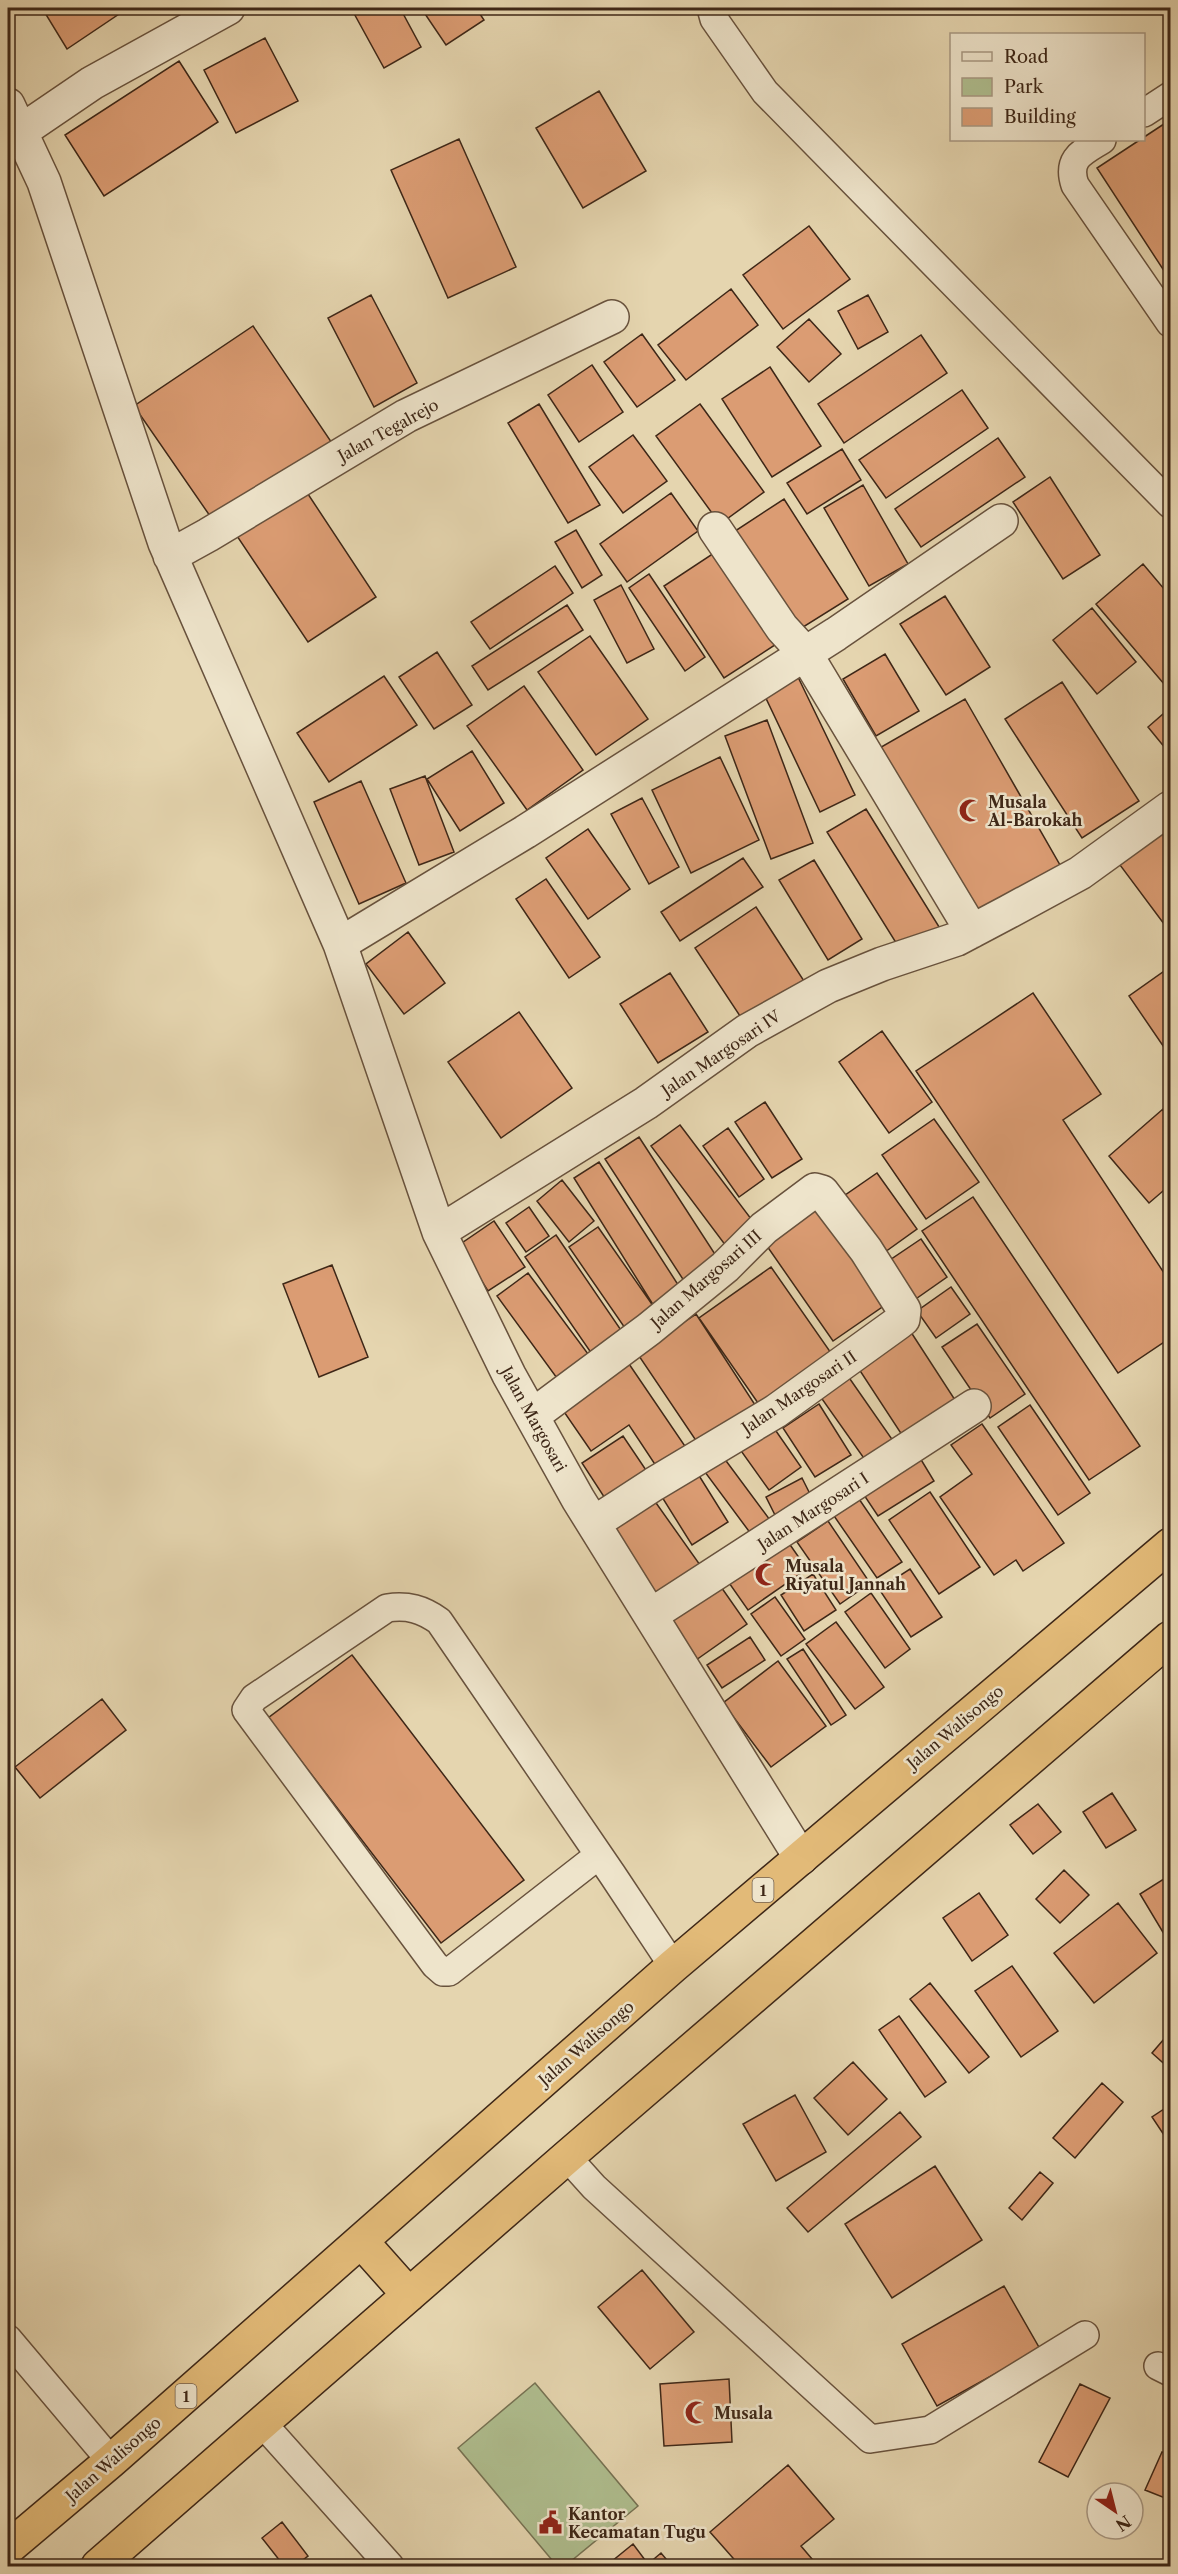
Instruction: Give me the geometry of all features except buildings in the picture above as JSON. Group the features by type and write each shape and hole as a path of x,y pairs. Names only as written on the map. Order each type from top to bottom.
{"highway":[{"name":"Jalan Walisongo","path":"8,2548 111,2462 673,1966 1170,1545"},
{"path":"98,2566 567,2157 1170,1638"},
{"path":"361,2241 410,2295"}],"street":[{"path":"228,8 92,83 14,118 44,182 170,556 340,944 525,832 805,653 1000,521"},
{"name":"Jalan Tegalrejo","path":"170,556 406,416 612,316"},
{"path":"715,529 782,628 805,653 972,931"},
{"name":"Jalan Margosari IV","path":"439,1232 646,1103 757,1026 828,986 882,964 957,939 1080,873 1170,808"},
{"name":"Jalan Margosari","path":"340,944 439,1232 509,1375 594,1523 801,1858"},
{"name":"Jalan Margosari III","path":"532,1416 649,1329 724,1267 764,1228 813,1191 822,1192 866,1250"},
{"name":"Jalan Margosari II","path":"594,1523 654,1484 776,1412 903,1319 904,1310 866,1250"},
{"name":"Jalan Margosari I","path":"651,1616 974,1406"}],"lane":[{"path":"711,8 714,19 765,92 1170,504"},
{"path":"1145,112 1170,96"},
{"path":"1100,141 1077,155 1071,174 1075,185 1170,323"},
{"path":"599,1855 449,1972 443,1972 428,1956 246,1710 254,1698 387,1608 404,1606 425,1611 439,1621 599,1855 673,1966"},
{"path":"567,2157 594,2187 870,2439 930,2430 1085,2335"},
{"path":"9,2344 111,2462"},
{"path":"263,2424 390,2566"}],"green space":[{"path":"535,2383 638,2506 565,2566 557,2566 458,2448"}],"place":[{"name":"Musala Al-Barokah","path":"970,811"},
{"name":"Musala Riyatul Jannah","path":"767,1575"},
{"name":"Musala","path":"696,2413"},
{"name":"Kantor Kecamatan Tugu","path":"550,2523"}]}
